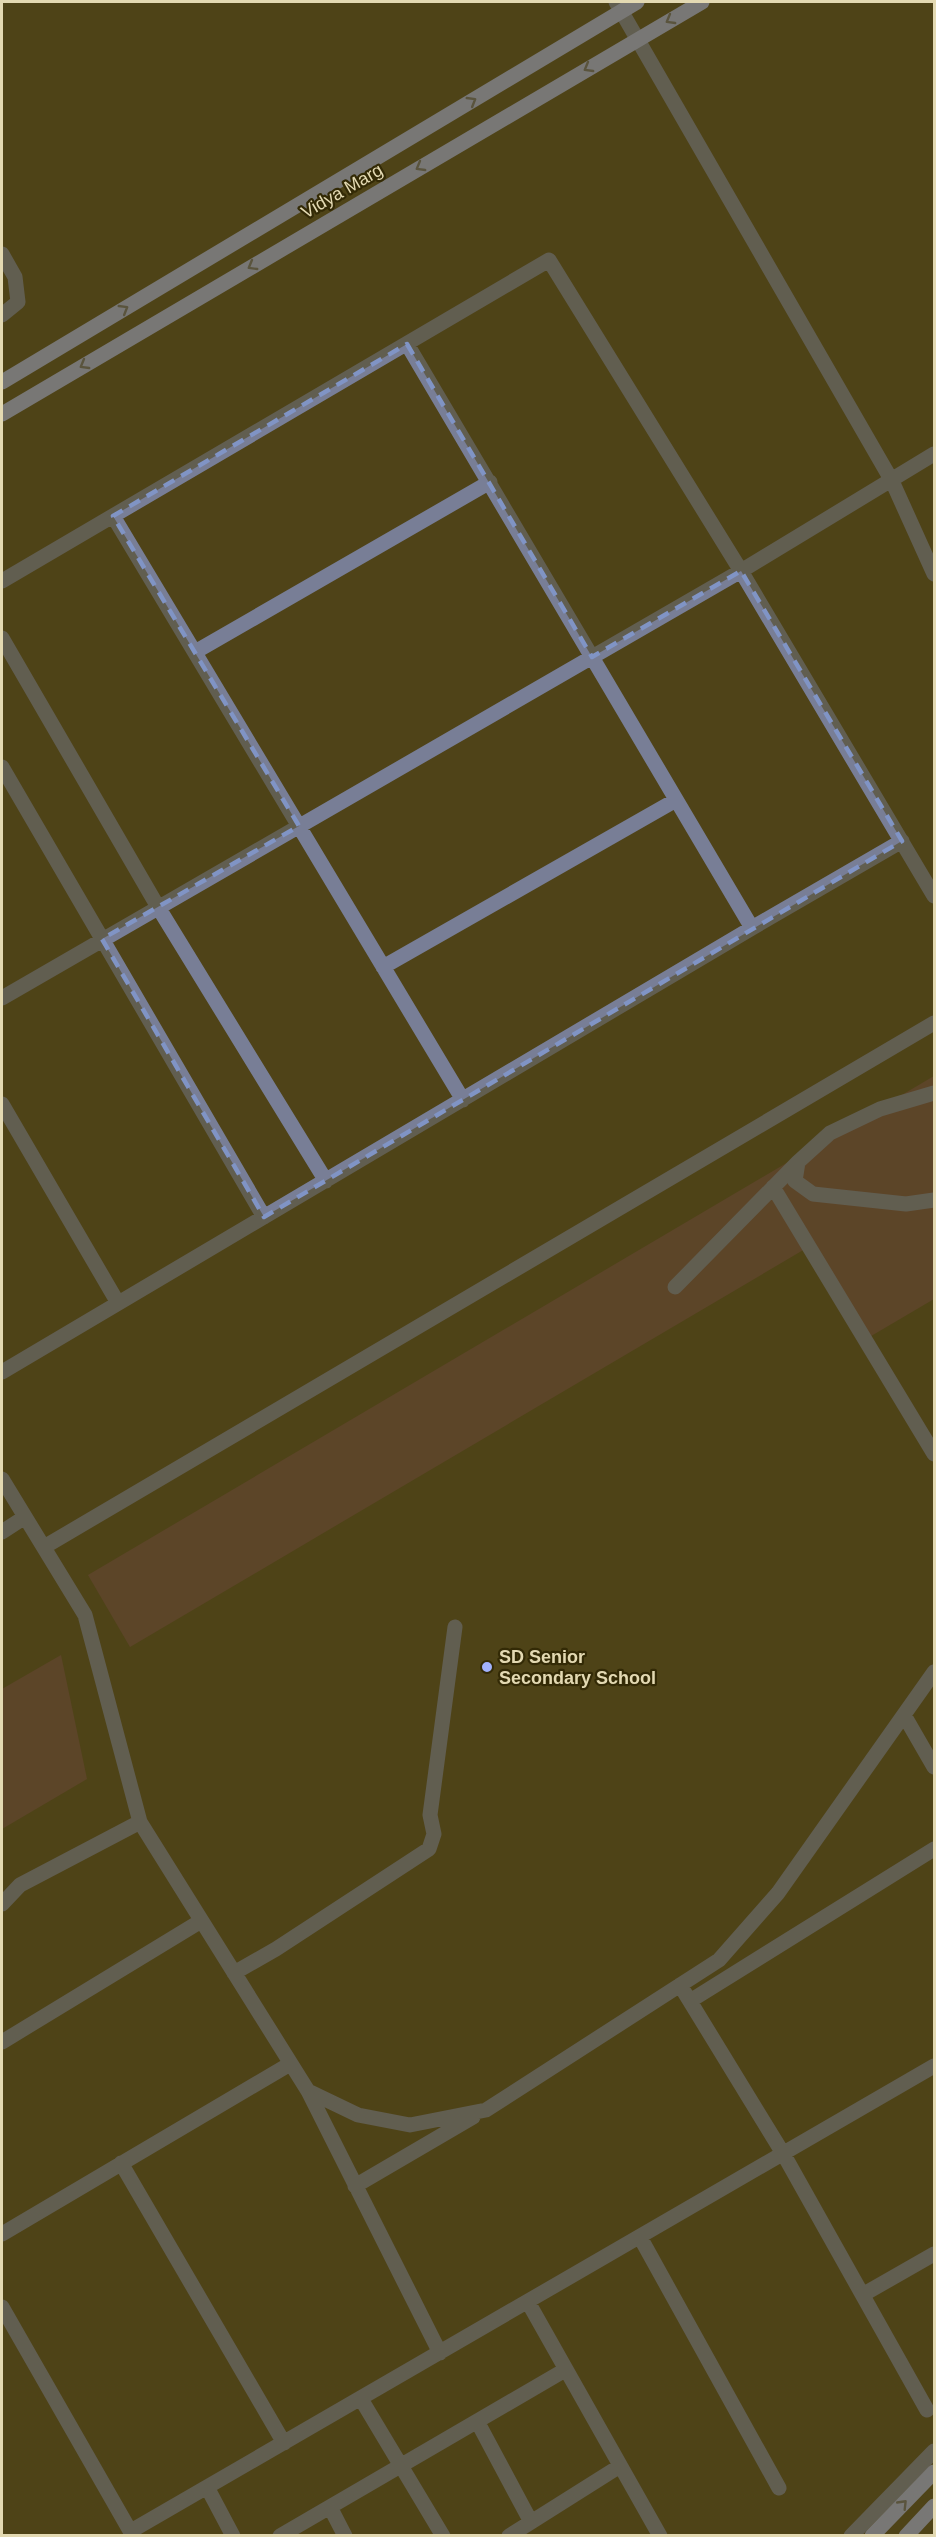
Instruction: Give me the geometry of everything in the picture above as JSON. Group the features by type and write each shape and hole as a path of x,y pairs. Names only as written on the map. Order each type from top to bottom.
{"main road":[{"name":"Vidya Marg","path":"2,382 619,6 637,2"},
{"name":"Vidya Marg","path":"2,414 702,2"},
{"path":"872,2535 934,2472"},
{"path":"906,2535 934,2506"}],"street":[{"path":"619,6 892,481 934,574"},
{"path":"2,254 15,277 18,302 2,315"},
{"path":"2,581 549,260 741,571 934,896"},
{"path":"407,344 752,928"},
{"path":"2,998 741,571 934,454"},
{"path":"195,652 490,482"},
{"path":"113,516 463,1100"},
{"path":"2,638 158,907 326,1181"},
{"path":"2,770 264,1217"},
{"path":"383,967 676,800"},
{"path":"2,1372 902,841"},
{"path":"44,1547 934,1023"},
{"path":"675,1287 798,1162 830,1133 880,1109 934,1093"},
{"path":"2,1104 118,1303"},
{"path":"798,1162 795,1181 813,1194 906,1204 934,1200"},
{"path":"773,1187 934,1454"},
{"path":"2,1479 85,1615 140,1822 308,2091 440,2353"},
{"path":"2,1532 25,1517"},
{"path":"234,1973 276,1949 429,1850 434,1834 430,1815 455,1627"},
{"path":"355,2186 486,2110 719,1960 778,1893 934,1672"},
{"path":"904,1714 934,1767"},
{"path":"2,1904 20,1885 140,1822"},
{"path":"690,2001 934,1849"},
{"path":"2,2042 201,1921"},
{"path":"680,1985 784,2155 927,2410"},
{"path":"2,2234 290,2064"},
{"path":"2,2307 132,2533 207,2487 784,2155 934,2066"},
{"path":"308,2091 358,2115 410,2126 486,2110"},
{"path":"121,2163 284,2443"},
{"path":"640,2237 779,2488"},
{"path":"864,2294 934,2254"},
{"path":"528,2302 660,2535"},
{"path":"280,2535 565,2370"},
{"path":"361,2399 403,2464 443,2535"},
{"path":"477,2421 531,2522"},
{"path":"851,2535 934,2451"},
{"path":"509,2535 620,2466"},
{"path":"207,2487 233,2535"},
{"path":"330,2506 345,2535"}],"highlighted area":[{"path":"407,344 592,657 741,571 902,841 264,1217 102,939 299,826 113,516"}],"shaded area":[{"path":"934,1076 934,1299 866,1339 810,1246 130,1647 88,1575"},
{"path":"61,1655 87,1779 2,1829 2,1689"}],"place":[{"name":"SD Senior Secondary School","path":"487,1667"}]}
